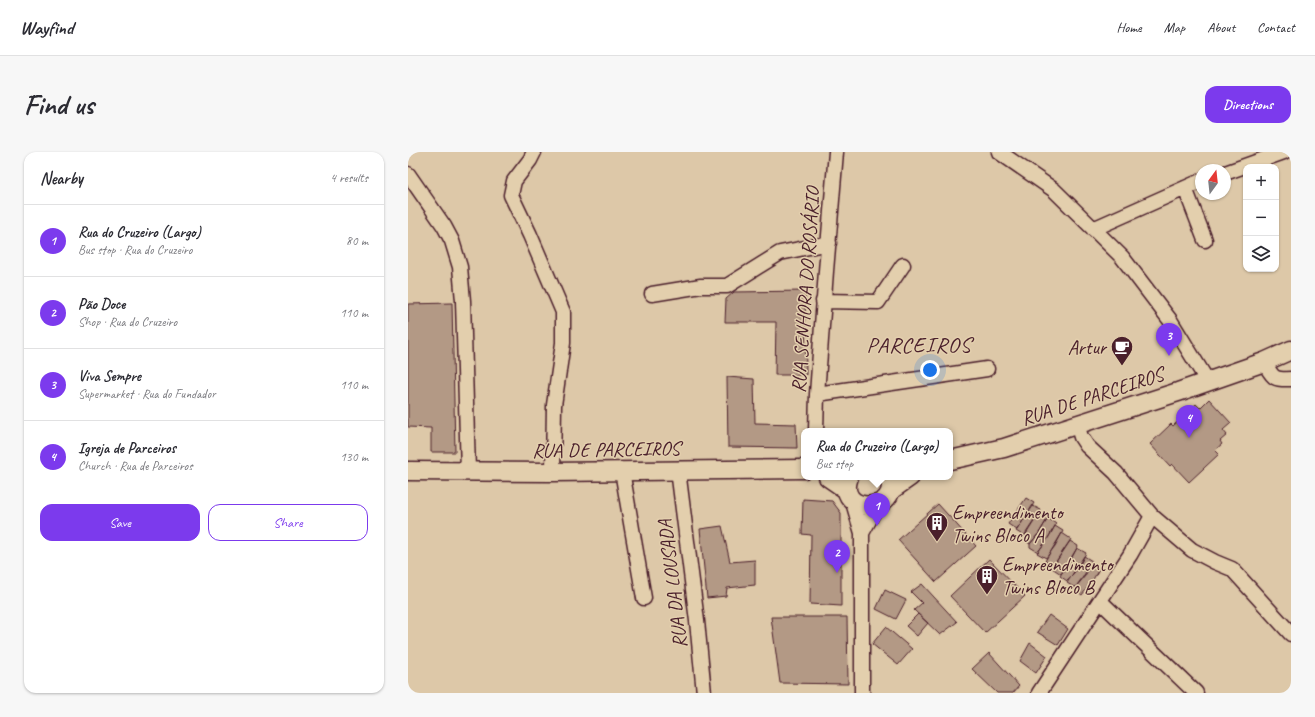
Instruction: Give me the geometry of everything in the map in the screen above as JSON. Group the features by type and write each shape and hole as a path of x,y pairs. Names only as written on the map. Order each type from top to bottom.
{"main road":[{"name":"RUA DE PARCEIROS","path":"953,459 1004,448 1208,382 1264,362 1291,350"},
{"name":"RUA DE PARCEIROS","path":"408,471 553,472 801,469"},
{"path":"833,480 849,489 857,504 869,506 886,491 905,480"}],"street":[{"path":"534,152 530,160 514,181 511,195 563,312 563,343 554,405 553,472"},
{"name":"RUA SENHORA DO ROSÁRIO","path":"816,428 823,301 836,152"},
{"path":"999,152 1054,190 1122,257 1170,320 1208,382"},
{"path":"1231,171 1284,152"},
{"path":"408,174 444,226 452,241 460,267 463,301 468,471"},
{"path":"1093,229 1195,184"},
{"path":"1185,188 1205,240"},
{"path":"652,294 701,286 727,286 780,253 828,243"},
{"path":"823,301 878,302 904,265"},
{"path":"1264,362 1274,377 1279,380 1291,379"},
{"path":"817,394 987,370"},
{"path":"1077,424 1081,437 1087,446 1116,473 1152,516 1192,550 1232,569 1291,634"},
{"name":"RUA DA LOUSADA","path":"678,470 697,621 704,693"},
{"path":"622,471 644,598"},
{"path":"849,489 862,533 862,693"},
{"path":"862,533 886,491"},
{"path":"1039,693 1130,555 1152,516"},
{"path":"1100,601 1196,693"}],"building":[{"path":"805,291 806,375 775,375 776,322 725,322 726,299 734,292"},
{"path":"452,303 455,452 431,452 431,428 408,427 408,304"},
{"path":"727,377 754,379 755,423 796,424 797,448 728,447"},
{"path":"1209,399 1231,423 1223,430 1227,435 1220,441 1222,444 1215,450 1219,454 1189,482 1172,464 1170,466 1150,444 1171,424 1173,426 1196,404 1200,408"},
{"path":"1026,498 1034,503 1017,530 1008,524"},
{"path":"803,499 832,501 841,513 841,606 810,604 811,535 802,534"},
{"name":"Empreendimento Twins Bloco A","path":"938,504 976,546 936,582 898,540"},
{"path":"1033,506 1041,510 1024,536 1016,531"},
{"path":"1040,512 1048,518 1030,544 1023,539"},
{"path":"1048,518 1056,524 1038,552 1030,547 1030,544"},
{"path":"722,526 730,562 755,560 755,585 727,588 726,596 707,598 700,529"},
{"path":"1055,526 1063,531 1055,546 1046,558 1037,553"},
{"path":"1062,533 1071,539 1053,566 1045,561"},
{"path":"1070,541 1078,546 1061,574 1052,568"},
{"path":"1077,548 1086,553 1078,568 1067,581 1060,576"},
{"path":"1084,556 1092,561 1085,576 1075,588 1067,583"},
{"name":"Empreendimento Twins Bloco B","path":"989,559 1025,596 985,633 950,596"},
{"path":"1091,563 1099,569 1082,595 1074,589"},
{"path":"922,584 957,622 940,635 914,610 922,603 911,592"},
{"path":"885,590 906,600 896,619 876,609"},
{"path":"918,614 928,623 917,636 906,626"},
{"path":"1049,615 1068,629 1058,645 1037,632"},
{"path":"771,617 847,617 848,684 780,683"},
{"path":"886,627 912,649 898,665 872,644"},
{"path":"1030,643 1047,656 1036,673 1020,661"},
{"path":"989,653 1019,686 1013,693 997,693 972,669"}],"place":[{"name":"Viva Sempre","path":"1169,356"},
{"name":"Artur","path":"1122,366"},
{"name":"Igreja de Parceiros","path":"1189,438"},
{"name":"Rua do Cruzeiro (Largo)","path":"877,526"},
{"name":"Empreendimento Twins Bloco A","path":"937,542"},
{"name":"Pão Doce","path":"837,573"},
{"name":"Empreendimento Twins Bloco B","path":"987,596"}],"district":[{"name":"PARCEIROS","path":"919,344"}]}
